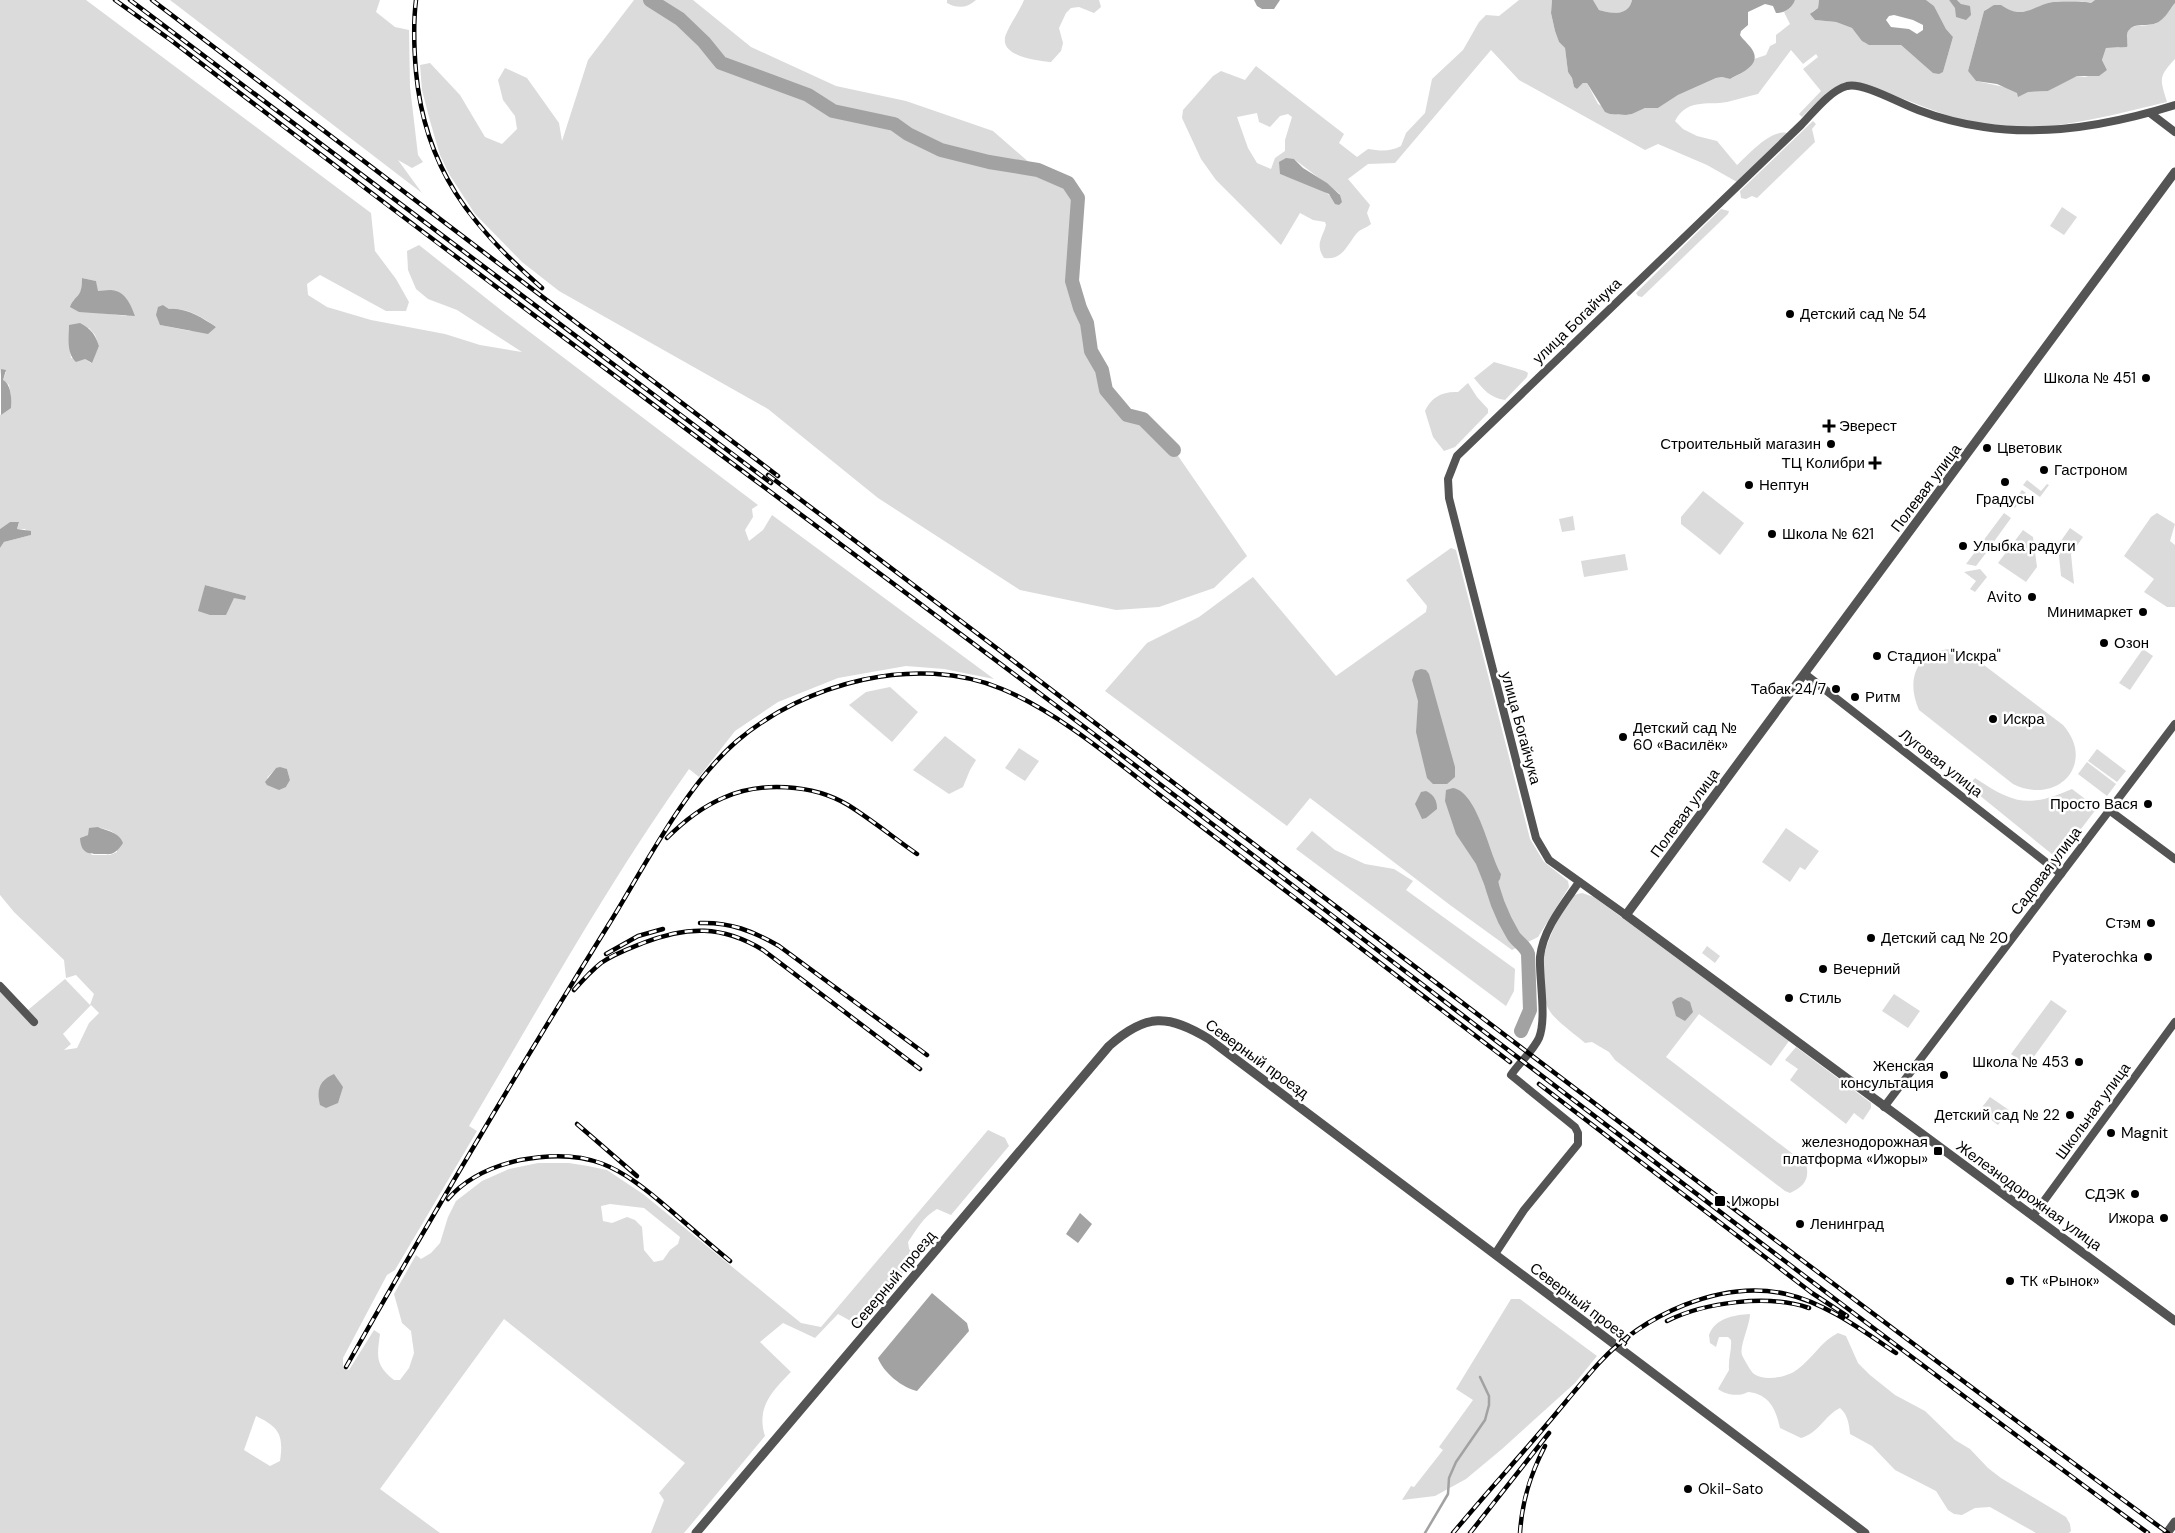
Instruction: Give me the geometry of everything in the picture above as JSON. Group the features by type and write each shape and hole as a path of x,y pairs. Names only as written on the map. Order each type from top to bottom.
{"street":[{"name":"улица Богайчука","path":"1626,915 1550,860 1541,849 1532,826 1449,498 1448,479 1457,456 1832,95 1846,86 1861,87 1934,115 1961,123 1999,129 2060,129 2113,122 2175,106"},
{"path":"2150,113 2175,132"},
{"name":"Полевая улица","path":"1626,915 2175,172"},
{"name":"Луговая улица","path":"1805,674 2061,874"},
{"name":"Садовая улица","path":"1884,1107 2175,724"},
{"path":"2109,810 2175,859"},
{"path":"1495,1254 1524,1210 1578,1144 1578,1133 1575,1127 1511,1075 1539,1037 1541,1022 1540,956 1544,941 1553,922 1578,882"},
{"name":"Железнодорожная улица","path":"1626,915 2175,1321"},
{"path":"0,986 34,1022"},
{"name":"Северный проезд","path":"696,1533 1110,1046 1126,1032 1146,1022 1178,1023 1209,1039 1865,1533"},
{"name":"Школьная улица","path":"2033,1216 2175,1022"},
{"path":"2167,1533 2175,1522"}],"shaded area":[{"path":"0,0 86,0 371,213 375,251 396,279 409,302 406,311 386,311 320,275 307,284 308,295 327,307 371,320 445,334 480,345 522,352 457,310 428,299 416,289 408,270 407,251 419,245 506,314 758,505 752,509 753,517 745,530 749,541 763,530 772,515 994,679 944,669 906,666 838,678 778,702 735,731 699,777 689,769 630,856 548,990 469,1126 477,1131 395,1270 387,1275 343,1358 343,1368 349,1370 374,1330 380,1334 378,1354 380,1365 394,1380 400,1380 409,1368 414,1353 411,1331 402,1323 394,1294 416,1255 421,1259 431,1253 440,1243 448,1217 456,1201 482,1181 509,1169 538,1163 569,1163 607,1170 643,1194 801,1323 821,1327 988,1130 1005,1138 1009,1146 951,1215 937,1209 921,1224 908,1242 909,1249 913,1253 913,1261 858,1325 838,1314 815,1338 783,1323 760,1342 791,1372 772,1393 764,1408 763,1426 765,1436 684,1533 651,1533 664,1500 659,1493 685,1463 504,1319 380,1489 440,1533 0,1533 0,982 28,1010 65,979 90,1005 94,994 76,975 66,978 64,960 14,912 0,895 0,548 4,542 31,535 25,529 17,529 19,523 10,522 0,529 0,415 9,408 11,396 9,385 3,380 6,372 1,369 0,375","holes":["82,278 96,281 97,291 106,291 127,316 100,313 73,301 80,294","163,305 169,309 194,314 216,327 190,331 160,325","89,328 95,335 99,346 91,363 85,359 71,358 69,341","205,585 246,596 234,597 231,603 199,611","276,768 287,769 290,780 286,787 267,778","98,827 111,831 116,835 117,852 110,855 92,855 80,838 88,835","91,1005 99,1013 89,1023 77,1048 64,1050 71,1044 63,1034","610,1204 644,1208 680,1237 678,1244 670,1250 663,1260 654,1262 644,1250 642,1227 635,1220 627,1217 612,1223 603,1221 601,1206","256,1416 270,1424 278,1433 281,1445 280,1461 270,1466 244,1450"]},
{"path":"170,0 380,0 376,12 395,27 409,30 410,87 418,155 423,162 412,168 398,160 422,193"},
{"path":"634,0 693,0 751,47 836,86 906,101 993,131 1038,170 1068,183 1078,198 1072,281 1080,308 1087,323 1091,351 1102,370 1106,390 1127,415 1143,419 1174,450 1247,556 1214,588 1159,607 1116,610 1020,590 878,498 768,409 559,291 522,262 475,214 449,174 440,155 430,121 422,90 420,65 430,63 460,95 485,137 502,144 517,129 515,116 503,100 498,80 505,68 527,78 559,123 562,141 588,60"},
{"path":"947,0 976,0 969,5 959,7 947,3"},
{"path":"1024,0 1099,0 1101,7 1094,13 1079,7 1071,8 1066,13 1059,28 1063,43 1061,51 1051,62 1027,58 1011,52 1007,47 1005,40 1007,32"},
{"path":"1254,0 1280,0 1274,9 1262,9 1257,6"},
{"path":"1519,0 1552,0 1551,13 1555,31 1559,42 1565,48 1568,72 1574,87 1577,89 1583,83 1587,83 1598,104 1618,115 1632,114 1645,108 1658,108 1678,95 1716,78 1730,79 1744,71 1754,59 1766,55 1770,46 1776,43 1776,35 1790,24 1784,12 1790,8 1795,0 1819,0 1818,8 1812,12 1815,20 1836,22 1852,28 1865,43 1901,45 1916,58 1943,72 1953,37 1946,29 1934,6 1926,0 1949,0 1966,20 1961,4 1957,0 2095,0 2091,3 2048,3 2023,13 1998,7 1989,8 1984,11 1968,71 1976,81 2028,92 2048,91 2077,76 2085,77 2107,70 2102,60 2106,48 2118,48 2128,44 2128,30 2136,26 2155,24 2166,15 2175,3 2175,59 2163,74 2162,79 2167,102 2068,124 2016,128 1991,127 1968,122 1853,82 1831,91 1802,117 1799,114 1821,91 1803,69 1818,57 1816,54 1803,64 1791,50 1758,94 1723,103 1693,105 1680,113 1675,121 1683,129 1697,136 1717,141 1737,165 1768,138 1776,134 1789,134 1737,182 1707,165 1658,144 1645,150 1519,80 1491,50 1395,163 1368,164 1348,179 1370,205 1367,213 1371,224 1358,232 1340,254 1331,258 1324,258 1320,249 1320,242 1326,225 1325,222 1313,220 1300,213 1281,245 1216,180 1201,159 1182,118 1183,110 1213,76 1221,71 1245,80 1256,66 1344,134 1339,143 1357,157 1368,149 1381,151 1393,149 1401,146 1406,133 1425,113 1432,79 1463,50 1479,22 1486,15 1499,16","holes":["1257,113 1259,122 1270,127 1280,116 1288,114 1292,117 1285,140 1285,151 1275,158 1271,169 1257,163 1248,148 1237,117","1294,159 1340,194 1332,197 1322,190 1280,174"]},
{"path":"1552,0 1593,0 1599,10 1614,13 1627,9 1632,0 1795,0 1790,8 1782,12 1776,13 1773,6 1765,4 1748,12 1748,25 1741,31 1740,35 1752,49 1755,56 1752,65 1748,69 1730,79 1716,78 1678,95 1658,108 1645,108 1626,115 1605,112 1587,83 1583,83 1577,89 1574,87 1568,72 1565,48 1559,42 1555,31 1551,13"},
{"path":"1593,0 1632,0 1627,9 1614,13 1599,10"},
{"path":"1819,0 1926,0 1934,6 1946,29 1953,37 1943,72 1939,74 1933,73 1901,45 1869,45 1862,41 1852,28 1836,22 1815,20 1810,14 1818,8","holes":["1894,15 1923,25 1923,30 1917,34 1909,29 1891,27 1886,20 1889,16"]},
{"path":"1949,0 1957,0 1961,4 1970,6 1971,15 1966,20 1956,17 1955,8"},
{"path":"2095,0 2175,0 2175,3 2160,21 2130,29 2127,33 2127,47 2106,48 2102,60 2107,70 2099,76 2077,76 2048,91 2028,92 2018,97 2017,93 1997,84 1976,81 1968,71 1984,11 1994,5 2001,5 2014,11 2025,12 2052,2 2091,3"},
{"path":"1813,121 1816,124 1812,129 1815,142 1757,198 1752,196 1746,199 1741,198 1740,191"},
{"path":"1286,158 1294,159 1303,168 1327,183 1340,195 1342,202 1339,205 1335,204 1329,194 1280,174 1279,162"},
{"path":"2062,207 2077,217 2064,235 2050,226"},
{"path":"1721,209 1729,211 1728,214 1642,297 1638,296 1636,293"},
{"path":"82,278 96,281 98,291 110,290 123,295 135,316 79,312 70,307 80,293"},
{"path":"163,305 169,309 194,314 216,327 208,334 160,325 156,315 158,307"},
{"path":"80,323 92,332 99,346 92,363 85,359 76,362 71,354 69,325"},
{"path":"1494,362 1528,373 1527,377 1505,400 1491,395 1474,378"},
{"path":"1,369 6,370 3,380 9,388 11,408 1,415"},
{"path":"1468,383 1488,409 1488,413 1455,447 1444,451 1433,437 1425,411 1438,396 1458,392"},
{"path":"2027,480 2041,491 2047,484 2049,485 2040,497 2023,485"},
{"path":"2022,490 2026,493 2015,508 2011,505"},
{"path":"1703,491 1744,523 1720,555 1681,524 1681,517"},
{"path":"2004,513 2011,518 1990,547 1983,541"},
{"path":"2157,513 2175,524 2170,541 2175,545 2175,607 2167,607 2144,592 2154,579 2124,556 2151,517"},
{"path":"1573,516 1575,530 1562,532 1559,519"},
{"path":"10,522 19,522 17,529 31,531 31,535 4,542 0,548 0,529"},
{"path":"2070,528 2083,537 2071,554 2074,584 2061,576 2058,545"},
{"path":"2023,530 2033,537 2037,567 2026,582 1998,563"},
{"path":"1451,548 1456,550 1530,839 1544,862 1568,881 1569,887 1538,937 1512,950 1310,798 1287,826 1105,691 1147,643 1199,617 1253,577 1336,676 1426,612 1427,606 1406,580"},
{"path":"1978,548 1986,553 1976,566 1966,564"},
{"path":"1625,554 1628,570 1584,577 1581,561"},
{"path":"1980,569 1987,577 1975,592 1970,589 1976,581 1964,572"},
{"path":"205,585 246,596 245,600 234,598 226,615 210,615 198,611"},
{"name":"Искра","path":"1950,649 1964,651 1972,656 2063,725 2072,740 2076,754 2074,767 2067,777 2057,785 2044,790 2029,789 2013,784 1919,710 1913,689 1916,670 1921,662 1929,656 1938,651"},
{"path":"2143,649 2153,656 2130,690 2119,683"},
{"path":"1426,670 1429,674 1455,767 1455,777 1447,784 1433,784 1427,778 1416,732 1418,701 1412,680 1415,671"},
{"path":"890,687 918,712 892,742 849,705 866,692"},
{"path":"945,736 976,760 963,787 949,794 913,770"},
{"path":"1019,748 1039,761 1025,781 1005,768"},
{"path":"2097,749 2126,771 2117,782 2088,761"},
{"path":"2087,762 2116,784 2107,796 2078,774"},
{"path":"276,768 287,769 290,780 286,787 279,790 267,785 265,782"},
{"path":"1975,778 2000,793 2022,800 2044,799 2072,789 2097,808 2058,859 1968,786"},
{"path":"1453,788 1462,792 1476,812 1501,874 1500,879 1492,890 1486,889 1476,864 1456,834 1445,801 1446,790"},
{"path":"1426,791 1435,798 1437,809 1422,819 1415,804 1421,792"},
{"path":"98,827 112,832 121,839 123,843 114,853 90,853 82,848 80,838 88,835 89,828"},
{"path":"1786,828 1819,851 1805,870 1800,867 1790,882 1762,862"},
{"path":"1312,831 1335,850 1365,864 1394,869 1413,881 1406,890 1515,969 1514,991 1506,1006 1296,849"},
{"path":"1582,893 1594,897 1789,1041 1771,1066 1699,1014 1666,1057 1806,1164 1807,1174 1805,1182 1799,1188 1790,1193 1785,1191 1615,1060 1609,1052 1592,1042 1585,1043 1549,1011 1543,974 1545,950 1565,906 1574,895"},
{"path":"1707,946 1720,956 1715,963 1702,953"},
{"path":"1894,994 1920,1011 1908,1028 1882,1011"},
{"path":"1681,997 1690,1002 1693,1012 1685,1021 1676,1016 1672,1002"},
{"path":"2051,1000 2067,1011 2027,1066 2011,1054"},
{"path":"1796,1047 1871,1103 1871,1108 1863,1120 1854,1113 1846,1124 1790,1080 1798,1069 1785,1060"},
{"path":"334,1074 343,1087 338,1103 326,1108 320,1105 319,1090 322,1082"},
{"path":"1990,1097 2009,1110 1998,1125 1979,1111"},
{"path":"1080,1213 1092,1224 1078,1243 1066,1234"},
{"path":"932,1293 967,1323 969,1331 917,1391 905,1387 894,1379 884,1369 878,1358"},
{"path":"1511,1299 1520,1299 1597,1356 1575,1383 1466,1479 1435,1496 1402,1500 1411,1486 1414,1487 1443,1450 1439,1447 1473,1400 1456,1389"},
{"path":"1750,1314 1741,1351 1754,1374 1764,1378 1776,1378 1794,1372 1832,1336 1838,1333 1846,1336 1858,1363 1870,1375 1895,1395 1925,1411 1955,1440 1970,1449 1988,1468 2001,1478 2066,1517 2071,1531 2069,1533 2036,1533 1990,1507 1975,1508 1962,1515 1954,1514 1948,1510 1936,1491 1895,1470 1872,1446 1850,1434 1849,1423 1840,1408 1813,1432 1801,1438 1780,1428 1774,1409 1761,1396 1748,1392 1733,1395 1718,1389 1729,1370 1731,1340 1728,1337 1719,1337 1716,1347 1710,1343 1709,1335 1720,1321 1738,1315"}],"waterway":[{"path":"650,0 680,19 704,42 721,63 808,95 833,111 894,124 908,134 941,150 989,162 1038,170 1068,183 1078,198 1072,281 1080,308 1087,323 1091,351 1102,370 1106,390 1127,415 1143,419 1174,450"},
{"path":"1489,872 1495,897 1505,920 1513,935 1528,954 1530,1010 1521,1031"},
{"path":"1425,1533 1448,1494 1449,1478 1456,1462 1485,1420 1489,1396 1480,1377"}],"railway":[{"path":"115,0 1107,744 1756,1239 2148,1533"},
{"path":"130,0 771,483"},
{"path":"152,0 778,476"},
{"path":"416,0 415,54 421,107 429,138 441,167 473,218 494,242 542,288"},
{"path":"768,475 1641,1139 2168,1533"},
{"path":"346,1367 508,1089 667,828 700,780 737,741 764,721 795,703 828,690 863,680 899,674 934,674 969,679 1002,689 1047,712 1112,758 1510,1062"},
{"path":"667,838 693,815 723,798 753,789 786,787 819,793 848,805 917,854"},
{"path":"700,923 731,926 760,936 779,946 927,1055"},
{"path":"606,954 638,936 663,929"},
{"path":"574,990 601,963 632,947 675,933 689,931 719,932 748,942 763,950 920,1069"},
{"path":"1539,1084 1812,1293 1847,1316"},
{"path":"577,1124 637,1176"},
{"path":"448,1199 463,1185 490,1169 520,1160 544,1157 565,1156 584,1158 618,1171 634,1181 730,1261"},
{"path":"1453,1533 1599,1363 1638,1330 1660,1316 1685,1305 1710,1297 1736,1292 1761,1291 1786,1294 1801,1298 1830,1311 1896,1353"},
{"path":"1667,1321 1699,1309 1737,1302 1775,1301 1809,1308"},
{"path":"1470,1533 1549,1433"},
{"path":"1520,1533 1528,1488 1545,1446"}],"place":[{"name":"Детский сад № 54","path":"1790,314"},
{"name":"Школа № 451","path":"2146,378"},
{"name":"Эверест","path":"1829,426"},
{"name":"Строительный магазин","path":"1831,444"},
{"name":"Цветовик","path":"1987,448"},
{"name":"ТЦ Колибри","path":"1875,463"},
{"name":"Гастроном","path":"2044,470"},
{"name":"Градусы","path":"2005,482"},
{"name":"Нептун","path":"1749,485"},
{"name":"Школа № 621","path":"1772,534"},
{"name":"Улыбка радуги","path":"1963,546"},
{"name":"Avito","path":"2032,597"},
{"name":"Минимаркет","path":"2143,612"},
{"name":"Озон","path":"2104,643"},
{"name":"Стадион \"Искра\"","path":"1877,656"},
{"name":"Табак 24/7","path":"1836,689"},
{"name":"Ритм","path":"1855,697"},
{"name":"Искра","path":"1993,719"},
{"name":"Детский сад № 60 «Василёк»","path":"1623,737"},
{"name":"Просто Вася","path":"2148,804"},
{"name":"Стэм","path":"2151,923"},
{"name":"Детский сад № 20","path":"1871,938"},
{"name":"Pyaterochka","path":"2148,957"},
{"name":"Вечерний","path":"1823,969"},
{"name":"Стиль","path":"1789,998"},
{"name":"Школа № 453","path":"2079,1062"},
{"name":"Женская консультация","path":"1944,1075"},
{"name":"Детский сад № 22","path":"2070,1115"},
{"name":"Magnit","path":"2111,1133"},
{"name":"железнодорожная платформа «Ижоры»","path":"1938,1151"},
{"name":"СДЭК","path":"2135,1194"},
{"name":"Ижоры","path":"1720,1201"},
{"name":"Ижора","path":"2164,1218"},
{"name":"Ленинград","path":"1800,1224"},
{"name":"ТК «Рынок»","path":"2010,1281"},
{"name":"Okil-Sato","path":"1688,1489"}]}
